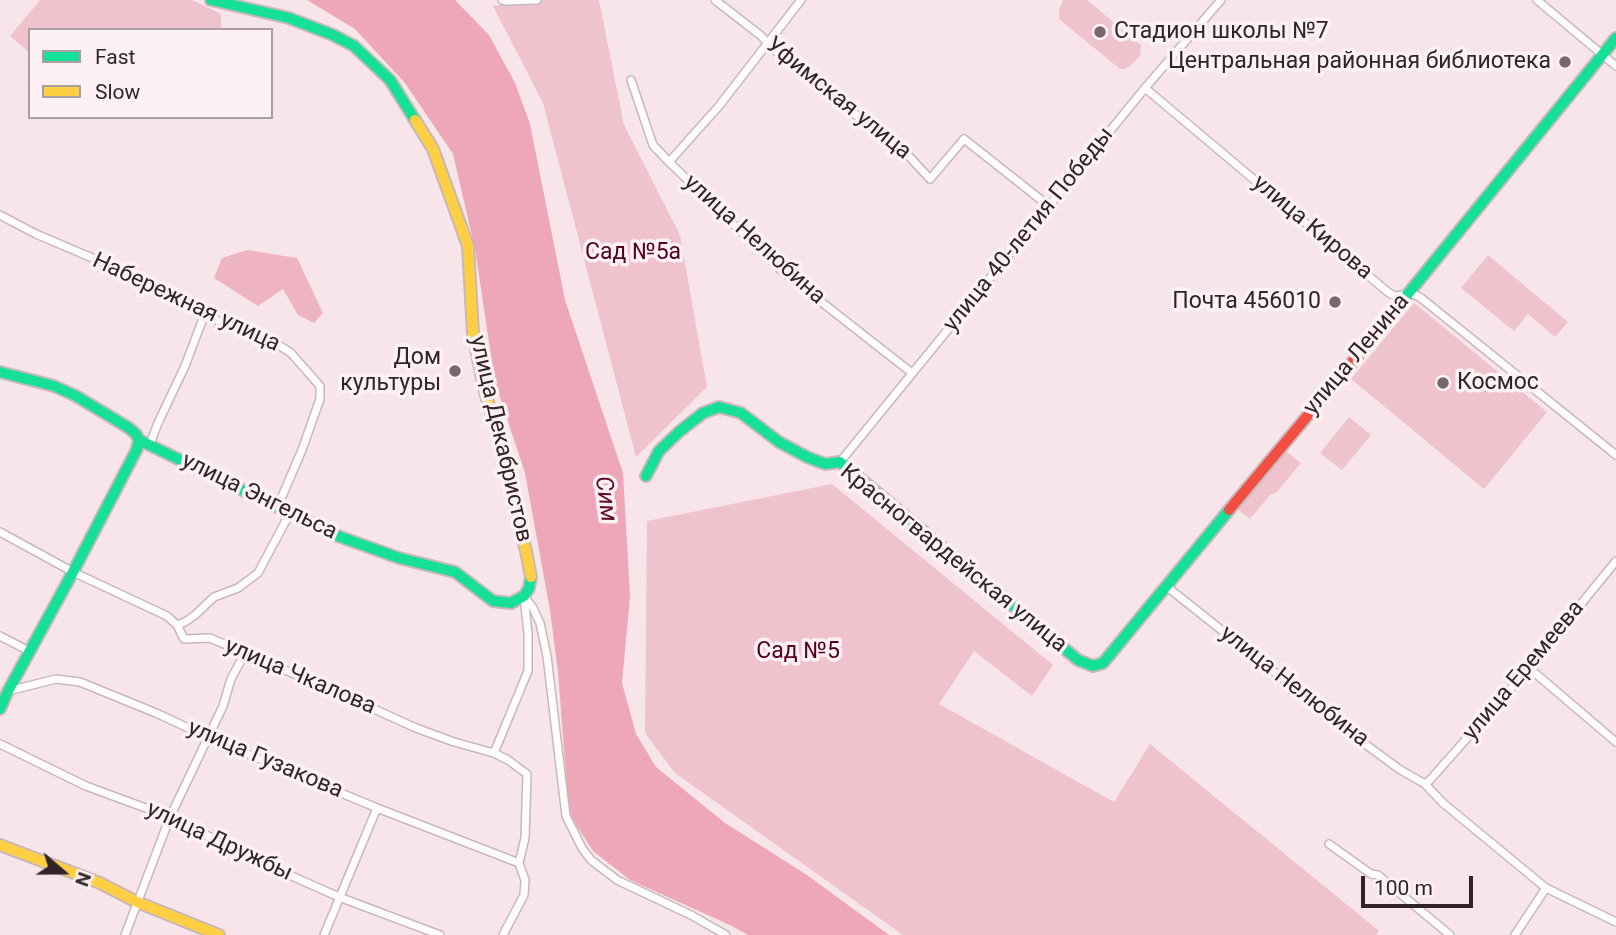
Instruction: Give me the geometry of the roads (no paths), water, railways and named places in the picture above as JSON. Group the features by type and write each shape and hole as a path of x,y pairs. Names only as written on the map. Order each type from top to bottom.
{"street":[{"name":"улица Декабристов","path":"211,0 289,18 354,46 390,80 433,149 468,246 473,332 484,388 531,576 524,596"},
{"path":"502,0 537,0"},
{"name":"Уфимская улица","path":"715,0 838,103 895,141 930,179 964,139 1050,206"},
{"path":"669,163 719,106 801,0"},
{"name":"улица 40-летия Победы","path":"840,462 1145,88 1221,0"},
{"path":"1537,0 1616,66"},
{"name":"улица Ленина","path":"1093,666 1103,663 1616,38"},
{"name":"улица Нелюбина","path":"631,80 653,145 669,163 783,272 912,373"},
{"name":"улица Кирова","path":"1145,88 1389,293 1395,296 1414,294 1421,298 1616,455"},
{"name":"Набережная улица","path":"0,215 36,234 123,271 204,316 250,331 291,353 320,386 320,399 278,508"},
{"path":"0,709 137,449 158,423 185,366 204,316"},
{"name":"улица Энгельса","path":"0,372 54,386 76,396 129,428 145,442 335,535 386,553 455,572 493,601 511,603 524,596"},
{"name":"Красногвардейская улица","path":"646,476 659,451 703,413 719,407 741,413 779,442 807,457 825,464 840,462 1078,660 1093,666"},
{"path":"177,625 195,615 214,597 238,588 258,573 290,513"},
{"name":"улица Чкалова","path":"0,532 73,572 167,616 177,625 184,639 210,638 416,728 508,760 527,774 528,783 524,838 519,863"},
{"name":"улица Еремеева","path":"1427,782 1529,667 1616,561"},
{"name":"улица Нелюбина","path":"1166,586 1365,744 1399,769 1427,782 1444,803 1546,888 1616,922"},
{"path":"494,753 528,671 524,596"},
{"path":"524,596 540,623 547,656 566,816 582,848 591,860 617,880 726,935"},
{"path":"0,636 29,651"},
{"path":"125,935 170,817 208,741 231,679 245,653"},
{"path":"1529,667 1616,743"},
{"name":"улица Гузакова","path":"8,691 56,679 80,682 200,733 208,741 224,744 377,808 519,863"},
{"name":"улица Дружбы","path":"0,744 86,786 170,817 258,861 339,897 440,935"},
{"path":"324,935 377,808"},
{"path":"1329,844 1371,874 1378,875 1450,935"},
{"path":"0,845 100,883 137,902 219,935"},
{"path":"503,935 523,895 526,880 519,863"},
{"path":"1515,935 1546,888"}],"water":[{"name":"Сим","path":"307,0 455,0 489,35 515,83 530,124 565,300 623,473 630,596 622,683 636,734 656,767 725,823 807,875 889,935 748,935 630,880 593,851 569,814 558,672 550,610 525,473 495,382 475,249 453,154 405,83 355,29"}],"place":[{"name":"Стадион школы №7","path":"1100,32"},
{"name":"Центральная районная библиотека","path":"1565,62"},
{"name":"Почта 456010","path":"1335,302"},
{"name":"Дом культуры","path":"455,371"},
{"name":"Космос","path":"1443,383"}],"park label":[{"name":"Сад №5а","path":"633,253"},
{"name":"Сад №5","path":"798,652"}]}
